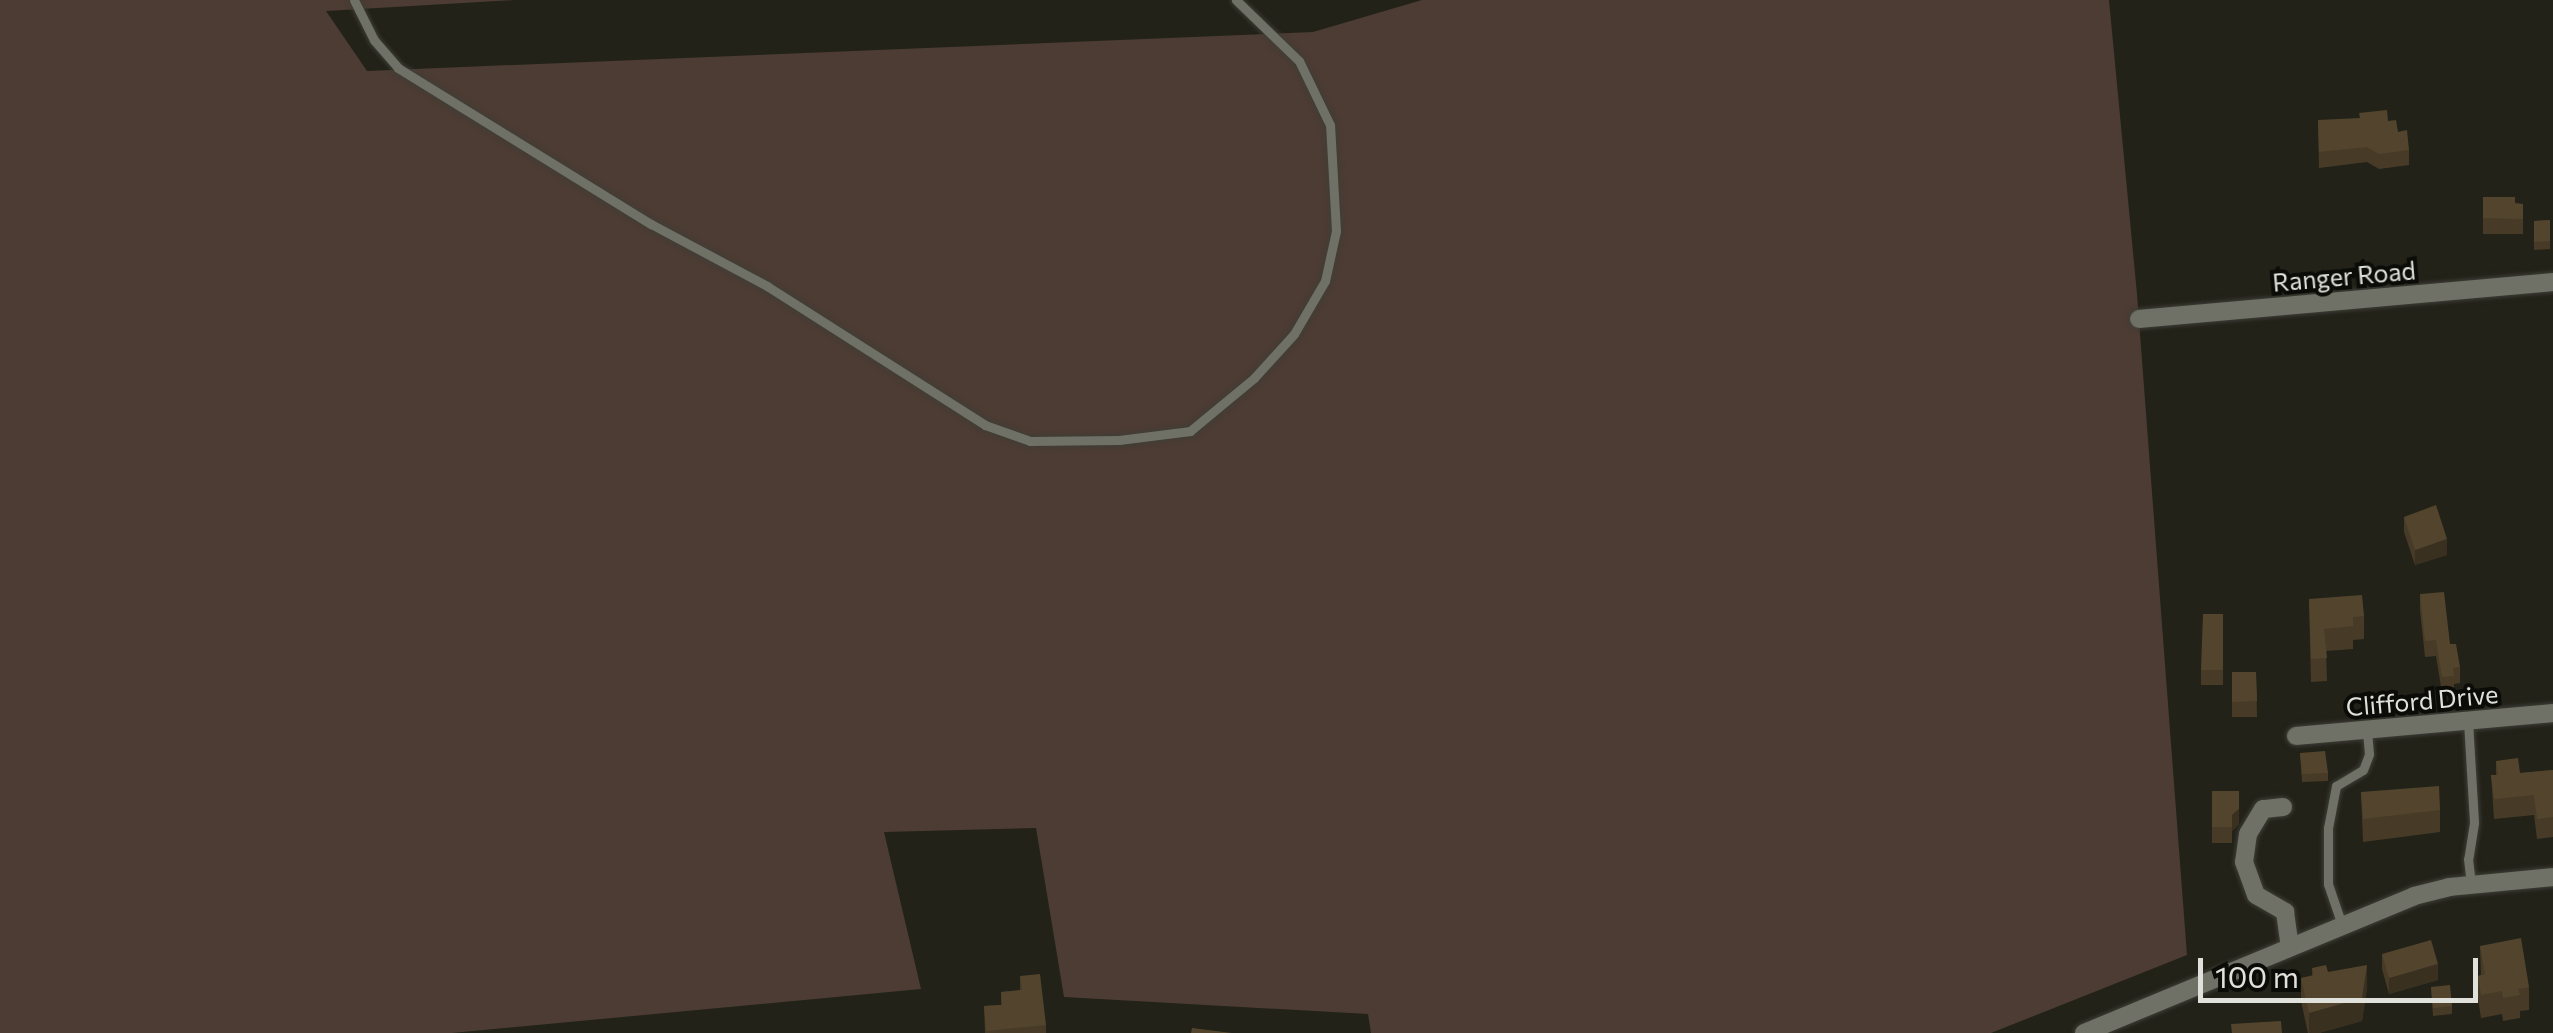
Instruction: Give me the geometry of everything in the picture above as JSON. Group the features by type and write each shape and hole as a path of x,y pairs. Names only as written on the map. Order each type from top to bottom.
{"street":[{"name":"Ranger Road","path":"2140,320 2553,282"},
{"name":"Clifford Drive","path":"2296,736 2553,713"},
{"path":"2283,807 2263,809 2248,834 2244,862 2256,895 2285,912 2290,946"},
{"path":"2084,1033 2414,896 2471,885 2553,877"}],"lane":[{"path":"354,0 374,40 398,68 651,224 767,286 985,425 1030,441 1118,440 1190,431 1243,388 1294,334 1325,281 1336,230 1330,125 1298,61 1236,0"},
{"path":"2468,721 2474,822 2468,858 2471,885"},
{"path":"2342,924 2328,884 2328,828 2336,786 2363,770 2368,754 2367,730"}],"shaded area":[{"path":"0,0 515,0 326,11 367,71 1313,32 1422,0 2109,0 2137,294 2187,955 1991,1033 1371,1033 1368,1014 1064,997 1036,828 884,832 921,989 452,1033 0,1033"}],"building":[{"path":"2387,110 2388,121 2396,120 2398,132 2407,130 2409,150 2379,154 2367,147 2319,152 2318,120 2360,118 2359,113"},
{"path":"2483,197 2515,197 2515,204 2523,204 2523,219 2483,218"},
{"path":"2550,220 2550,241 2534,242 2534,221"},
{"path":"2436,505 2447,539 2415,550 2404,517"},
{"path":"2444,592 2450,644 2456,644 2460,667 2453,668 2454,676 2442,677 2436,640 2425,641 2420,594"},
{"path":"2362,595 2364,616 2353,617 2353,626 2324,629 2327,658 2311,659 2309,599"},
{"path":"2203,614 2223,614 2223,670 2201,670"},
{"path":"2232,672 2256,672 2257,701 2232,702"},
{"path":"2325,751 2328,773 2302,774 2300,753"},
{"path":"2518,758 2520,773 2553,770 2553,817 2537,819 2534,795 2494,799 2491,775 2498,775 2496,761"},
{"path":"2439,786 2440,810 2363,819 2361,792"},
{"path":"2212,791 2239,791 2239,809 2232,815 2232,827 2212,827"},
{"path":"2521,938 2529,987 2518,989 2520,995 2503,998 2502,991 2481,995 2478,976 2485,974 2480,946"},
{"path":"2431,940 2438,964 2389,978 2382,954"},
{"path":"2326,965 2328,972 2367,965 2362,998 2309,1013 2301,978 2314,975 2312,968"},
{"path":"1040,974 1046,1025 986,1031 984,1006 1002,1005 1001,992 1022,990 1020,976"},
{"path":"2450,985 2452,1006 2433,1008 2431,987"},
{"path":"2281,1021 2282,1033 2232,1033 2231,1024"},
{"path":"1192,1028 1232,1033 1191,1033"}]}
